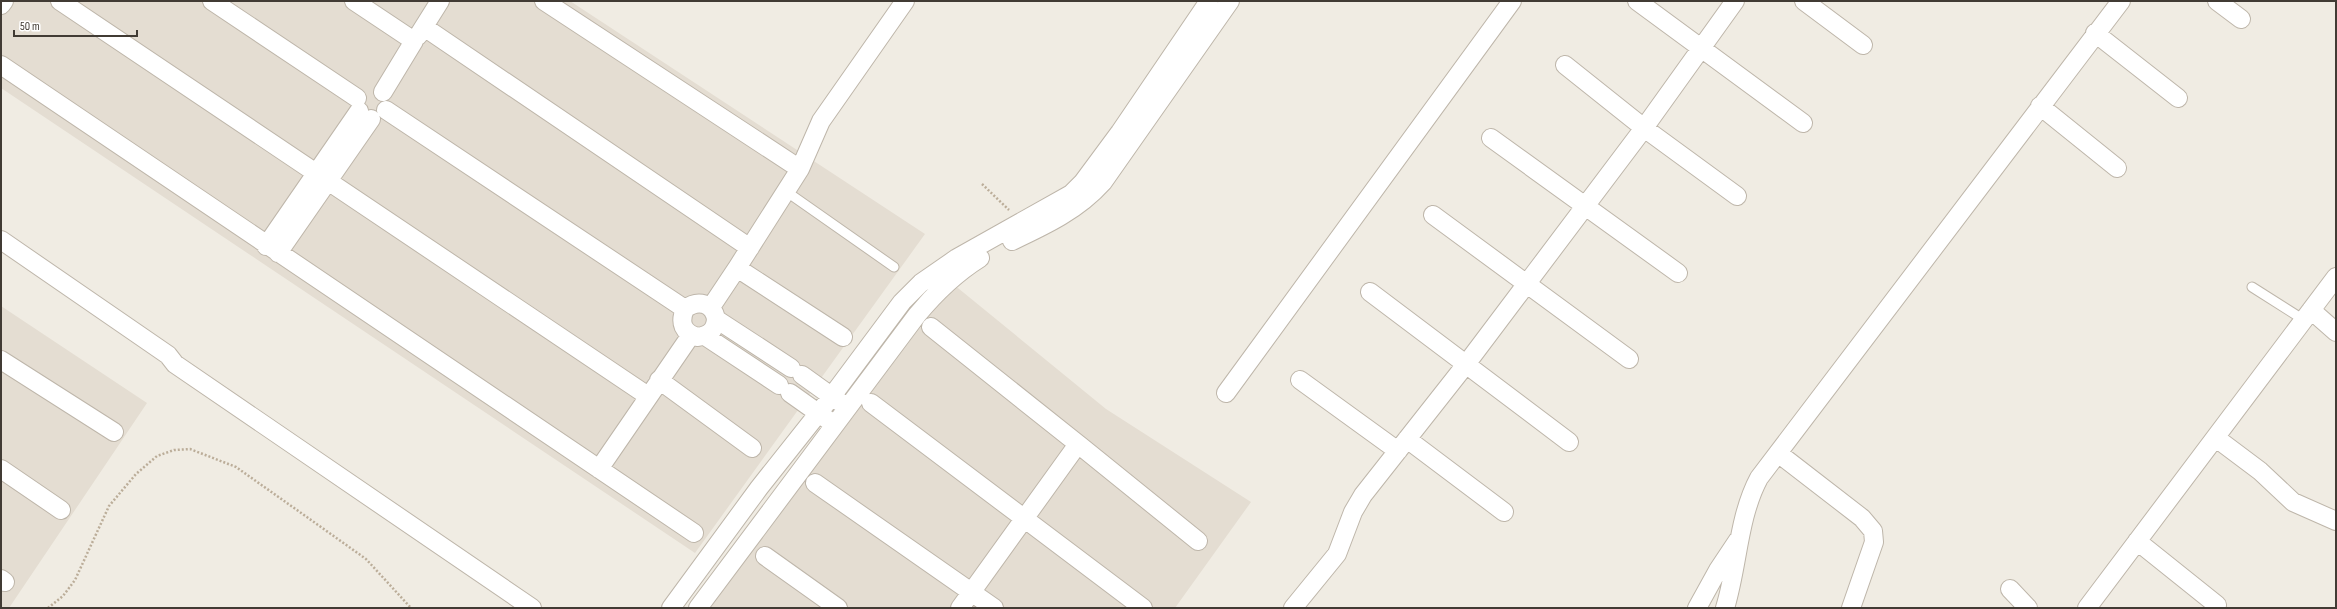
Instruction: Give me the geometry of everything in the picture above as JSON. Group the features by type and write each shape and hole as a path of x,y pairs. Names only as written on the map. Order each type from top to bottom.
{"street":[{"path":"1,5 4,1"},
{"path":"60,1 648,396"},
{"path":"212,1 362,109 380,116 386,110 386,97 383,92 376,88 368,88 362,92 362,109 322,178 272,250"},
{"path":"354,1 419,34 750,248"},
{"path":"383,92 440,1"},
{"path":"544,1 800,169"},
{"path":"599,469 659,380 698,336 714,330 714,313 737,268 787,192 800,169 821,121 905,1"},
{"path":"671,608 758,488 832,396 902,302 922,283 996,242 1021,223 1071,194 1083,182 1120,132 1209,1"},
{"path":"996,242 1071,211 1088,199 1103,182 1230,1"},
{"path":"1226,393 1512,1"},
{"path":"1638,1 1803,123"},
{"path":"1293,608 1337,554 1353,512 1363,495 1467,363 1644,128 1700,47 1735,1"},
{"path":"1804,1 1863,45"},
{"path":"1725,608 1734,581 1741,536 1753,490 1778,453 2095,33 2121,1"},
{"path":"2217,1 2240,19"},
{"path":"2095,33 2178,98"},
{"path":"1,65 272,250 694,533"},
{"path":"1565,65 1644,128 1737,196"},
{"path":"2040,106 2117,168"},
{"path":"386,110 685,309"},
{"path":"1491,138 1678,273"},
{"path":"1432,215 1629,359"},
{"path":"1,240 168,356 175,364 532,608"},
{"path":"698,608 847,407 923,320 936,292 960,263"},
{"path":"737,268 843,338"},
{"path":"2087,608 2336,278"},
{"path":"1370,292 1467,363 1569,442"},
{"path":"685,309 698,302 847,407"},
{"path":"902,302 1198,541"},
{"path":"685,309 682,324 698,336 784,389 834,425"},
{"path":"2308,315 2336,332"},
{"path":"1,360 114,432"},
{"path":"659,380 752,448"},
{"path":"1300,380 1504,512"},
{"path":"871,403 1143,608"},
{"path":"2216,438 2260,470 2294,502 2336,521"},
{"path":"960,608 1078,444"},
{"path":"1778,453 1862,518 1873,531 1874,542 1851,608"},
{"path":"1,470 60,510"},
{"path":"815,483 994,608"},
{"path":"1698,608 1718,570 1741,536"},
{"path":"2137,541 2217,605"},
{"path":"765,556 838,608"},
{"path":"2010,589 2028,608"}],"lane":[{"path":"787,192 894,267"},
{"path":"2252,287 2308,315"}],"path":[{"path":"982,184 1021,223"},
{"path":"48,608 63,596 76,580 109,506 136,474 157,456 174,450 190,449 236,467 366,559 411,608"}],"shaded area":[{"path":"1,1 570,1 925,234 695,553 1,88"},
{"path":"953,284 1106,409 1251,502 1175,608 709,608"},
{"path":"1,306 147,403 9,608 1,608"}]}
